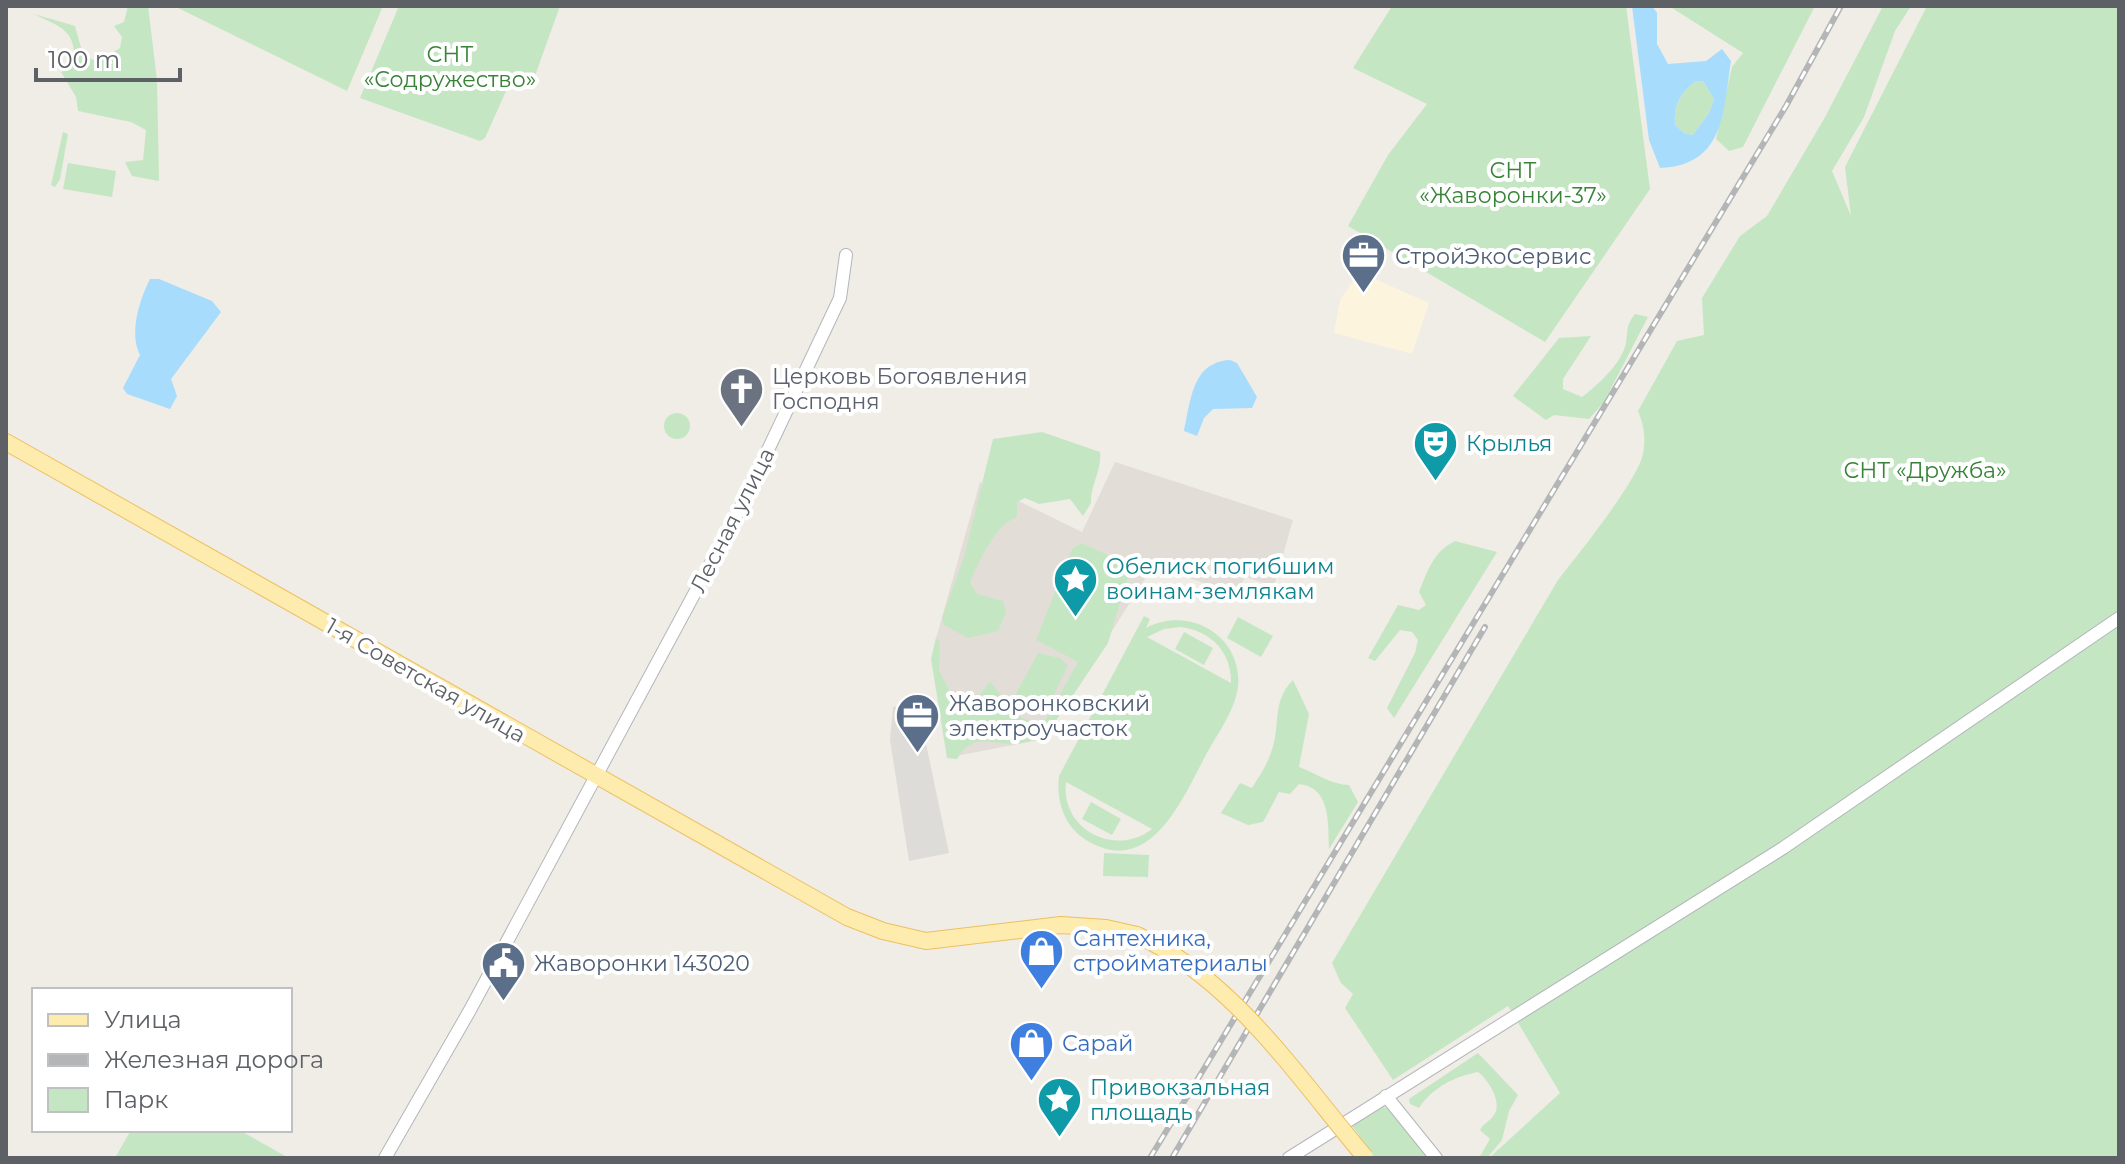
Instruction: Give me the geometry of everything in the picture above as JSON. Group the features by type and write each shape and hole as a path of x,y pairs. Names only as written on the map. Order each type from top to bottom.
{"main road":[{"name":"1-я Советская улица","path":"6,442 847,917 883,931 926,941 1061,925 1106,928 1137,935 1186,961 1218,987 1366,1157"}],"street":[{"name":"Лесная улица","path":"385,1158 470,1010 740,509 840,298 846,255"},
{"path":"1289,1158 1783,848 2119,618"},
{"path":"1386,1096 1436,1158"}],"shaded area":[{"path":"1359,272 1429,303 1412,354 1334,333 1340,300"},
{"path":"1115,462 1293,520 1274,586 1245,577 1237,594 1153,566 1044,739 951,757 935,642 980,482 1082,532"},
{"path":"917,701 949,853 909,861 890,740 893,707"}],"green space":[{"path":"128,6 148,6 157,80 159,181 132,176 125,162 143,160 146,130 131,122 78,111 76,97 61,72 69,67 73,59 70,37 61,28 34,14 75,26 83,55 98,62 120,48 122,37 114,26 124,22"},
{"path":"174,6 383,6 347,91"},
{"name":"СНТ «Содружество»","path":"399,6 560,6 531,87 511,80 485,138 480,141 360,98"},
{"name":"СНТ «Жаворонки-37»","path":"1392,6 1626,6 1650,189 1545,342 1348,226 1388,155 1427,104 1353,68"},
{"path":"1669,6 1815,6 1743,147 1729,151 1716,139 1732,67 1743,53"},
{"name":"СНТ «Дружба»","path":"1883,6 1911,6 1895,31 1864,117 1832,171 1851,216 1845,167 1927,6 2119,6 2119,1158 1489,1158 1560,1093 1508,1006 1393,1080 1345,1008 1353,994 1341,983 1332,963 1558,580 1606,518 1639,466 1644,432 1638,411 1677,341 1704,335 1702,298 1740,236 1767,216 1824,119"},
{"path":"1696,81 1703,81 1714,99 1709,113 1693,135 1684,133 1675,125 1675,112 1679,100"},
{"path":"63,132 68,134 60,179 55,187 51,185"},
{"path":"68,163 116,171 112,197 63,189"},
{"path":"1635,314 1648,317 1604,402 1589,419 1554,415 1546,420 1513,396 1559,338 1591,336 1563,379 1563,389 1582,397 1615,366 1624,351 1629,325"},
{"path":"677,413 686,417 690,426 686,435 677,439 668,435 664,426 668,417"},
{"path":"1042,432 1100,452 1091,503 1083,516 1070,499 1039,504 1025,498 1017,502 1017,517 995,535 970,582 977,594 1003,601 1006,613 998,631 968,638 944,625 942,618 964,557 993,439"},
{"path":"1455,541 1497,552 1394,718 1387,708 1415,653 1418,640 1412,632 1400,630 1375,661 1368,658 1398,605 1419,610 1426,605 1419,592 1429,569 1436,556"},
{"path":"1082,543 1131,566 1108,643 1045,737 1018,744 976,742 957,759 947,758 931,659 936,638 940,642 939,670 957,706 973,705 990,681 1017,716 1042,726 1078,662 1036,640 1072,549"},
{"path":"1144,616 1150,619 1146,628 1179,620 1195,623 1222,640 1232,653 1237,669 1238,687 1233,704 1187,791 1162,828 1147,842 1129,849 1109,850 1078,834 1063,812 1059,776","holes":["1180,627 1201,633 1217,644 1228,662 1231,683 1147,637 1164,629","1066,782 1152,829 1122,840 1093,834 1072,813 1066,799"]},
{"path":"1238,617 1273,636 1261,657 1227,638"},
{"path":"1184,632 1213,648 1204,665 1175,649"},
{"path":"1038,653 1060,658 1068,666 1044,714 1026,711 1013,699"},
{"path":"1293,680 1309,714 1299,767 1330,781 1349,785 1358,802 1329,849 1326,808 1317,792 1309,787 1299,784 1290,794 1279,792 1263,822 1248,825 1221,813 1240,783 1252,788 1264,768 1273,745 1281,698"},
{"path":"1091,802 1121,819 1112,835 1082,819"},
{"path":"1104,853 1149,855 1148,877 1103,876"},
{"path":"1478,1053 1518,1095 1509,1111 1502,1140 1487,1158 1479,1158 1490,1139 1480,1130 1494,1115 1497,1104 1490,1086 1478,1072 1445,1084 1430,1094 1419,1108 1410,1104 1409,1099"},
{"path":"1383,1107 1394,1110 1433,1158 1374,1158 1356,1138 1359,1135 1352,1126"},
{"path":"130,1132 243,1132 289,1158 115,1158"}],"water":[{"path":"1632,6 1652,6 1657,13 1657,44 1668,64 1706,61 1722,49 1731,61 1722,117 1709,147 1681,165 1660,168 1649,140","holes":["1703,81 1714,99 1709,113 1693,135 1684,133 1675,125 1677,106 1690,85"]},
{"path":"150,279 159,279 212,301 221,312 171,379 177,396 170,409 127,394 123,388 140,355 135,327"},
{"path":"1230,360 1237,363 1257,397 1252,408 1213,409 1204,418 1197,436 1184,431 1195,385 1201,375 1217,362"}],"railway":[{"path":"1150,1158 1786,106 1841,6"},
{"path":"1172,1158 1485,627"}],"place":[{"name":"СтройЭкоСервис","path":"1364,295"},
{"name":"Церковь Богоявления Господня","path":"741,428"},
{"name":"Крылья","path":"1435,482"},
{"name":"Обелиск погибшим воинам-землякам","path":"1075,618"},
{"name":"Жаворонковский электроучасток","path":"918,755"},
{"name":"Сантехника, стройматериалы","path":"1042,990"},
{"name":"Жаворонки 143020","path":"503,1002"},
{"name":"Сарай","path":"1031,1082"},
{"name":"Привокзальная площадь","path":"1059,1139"}]}
